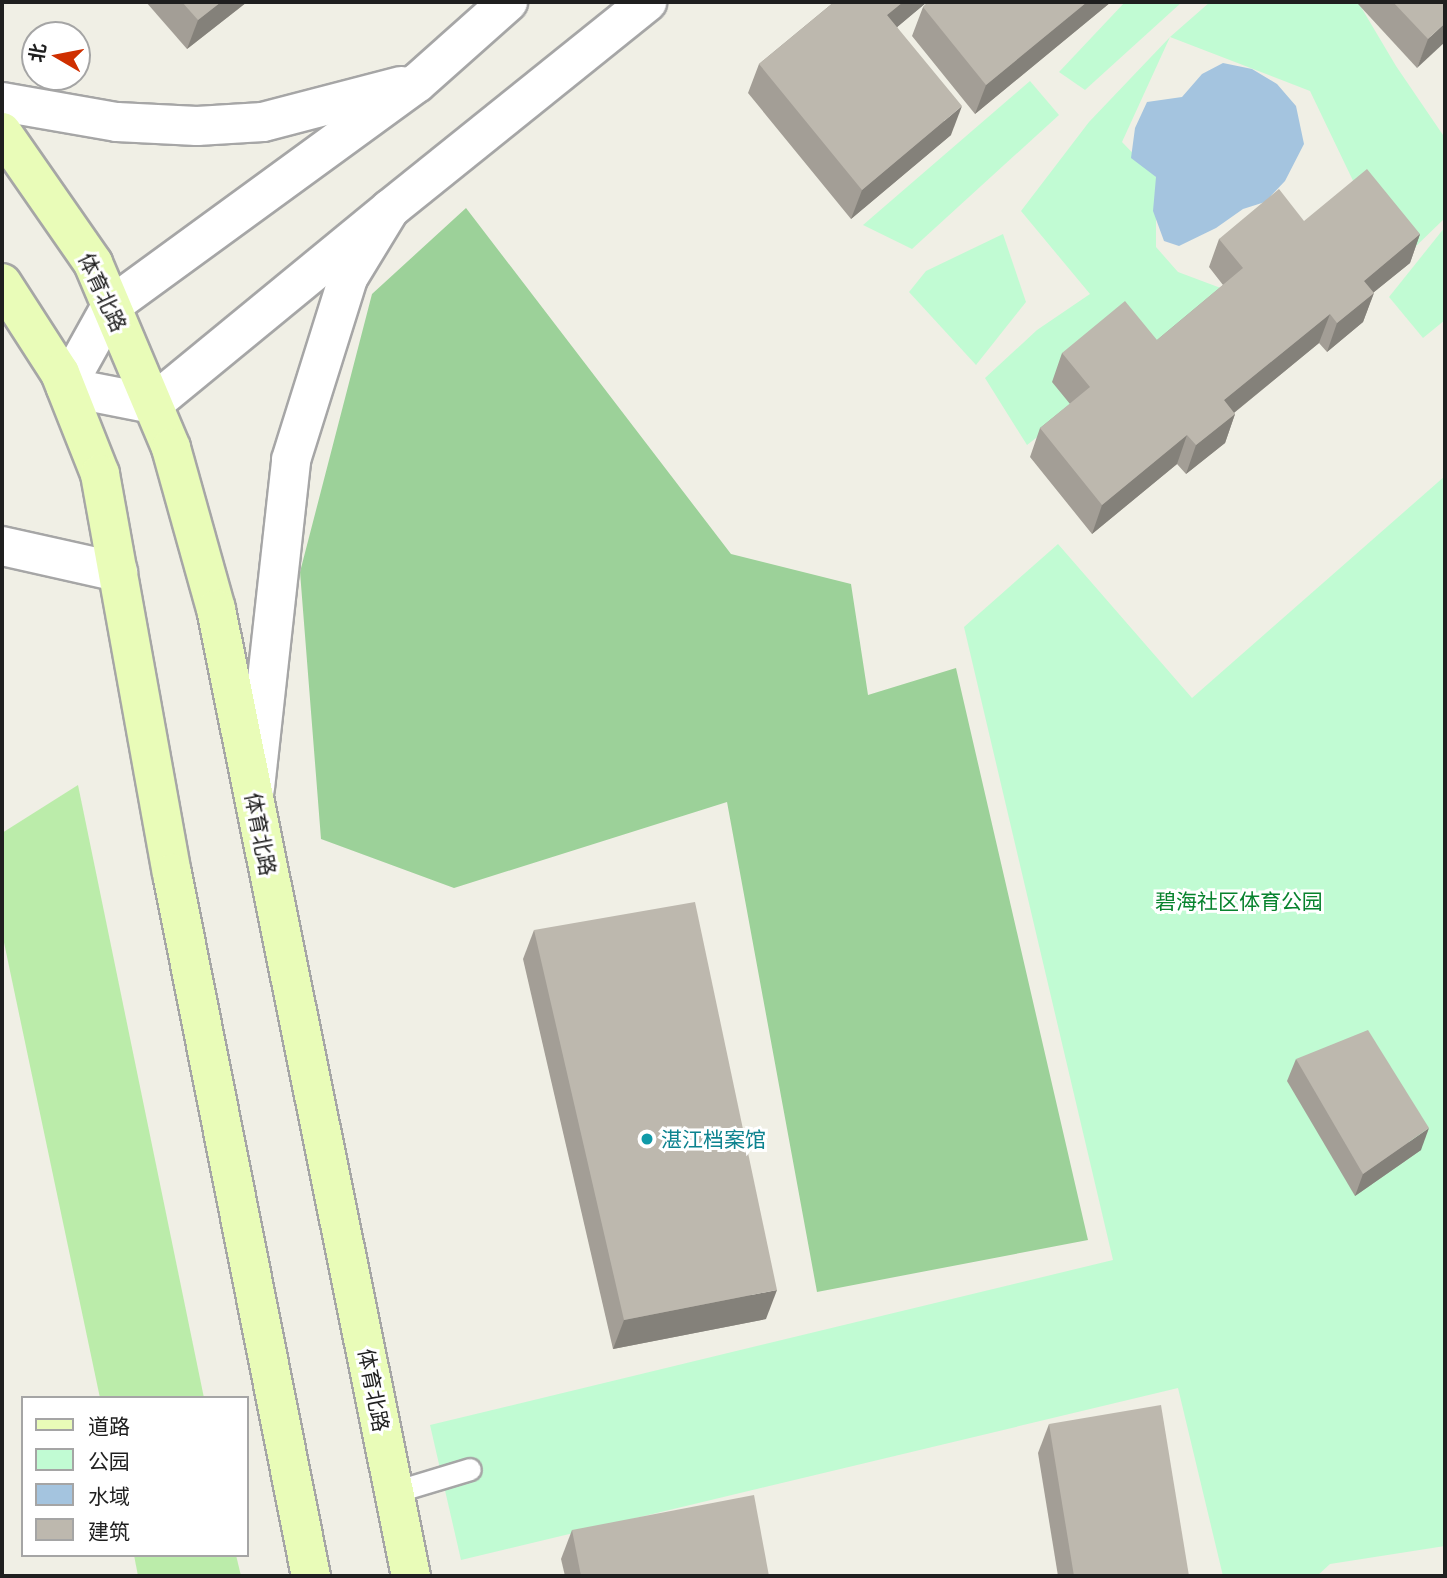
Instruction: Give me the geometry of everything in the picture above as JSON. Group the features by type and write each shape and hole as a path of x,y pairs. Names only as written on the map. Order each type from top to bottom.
{"main road":[{"name":"体育北路","path":"2,132 93,263 171,448 216,609 411,1576"},
{"path":"2,282 60,373 100,474 172,873 311,1576"}],"street":[{"path":"508,2 417,83 111,306 66,387 153,404 633,6"},
{"path":"2,102 117,122 197,126 263,121 417,83"},
{"path":"254,800 292,460 348,278 390,209"},
{"path":"2,546 118,572"}],"lane":[{"path":"394,1492 470,1469"}],"green space":[{"path":"1125,2 1182,2 1085,90 1059,72"},
{"path":"1210,2 1358,2 1396,66 1445,138 1445,218 1412,250 1357,189 1310,91 1170,37"},
{"path":"1170,37 1122,142 1156,177 1156,247 1178,272 1226,290 1027,445 985,378 1037,330 1090,294 1021,211 1089,122"},
{"path":"1030,81 1059,115 912,249 863,225"},
{"path":"466,208 731,554 851,584 868,695 956,668 1088,1240 817,1292 727,802 454,888 321,839 300,572 372,294"},
{"path":"1445,227 1445,320 1423,338 1389,297"},
{"path":"1003,234 1026,302 976,365 909,292 926,271"},
{"name":"碧海社区体育公园","path":"1445,476 1445,1546 1330,1564 1317,1576 1223,1576 1178,1388 461,1560 430,1425 1113,1260 964,627 1058,544 1192,698"},
{"path":"78,785 204,1396 100,1396 2,933 2,833"},
{"path":"134,1557 236,1557 241,1576 138,1576"}],"water":[{"path":"1223,63 1252,69 1277,84 1296,106 1304,144 1285,181 1265,202 1243,209 1216,228 1179,246 1164,241 1153,211 1156,177 1131,158 1135,128 1147,102 1182,97 1202,74"}],"building":[{"path":"182,2 221,2 198,20"},
{"path":"834,2 903,2 887,15 962,106 862,190 759,64"},
{"path":"929,2 1087,2 986,85 923,7"},
{"path":"1393,2 1445,2 1445,23 1428,39"},
{"path":"1367,169 1420,234 1364,281 1374,293 1337,323 1330,314 1224,400 1235,414 1196,445 1187,435 1102,505 1040,428 1090,387 1062,353 1125,301 1157,340 1243,268 1219,239 1279,189 1304,221"},
{"name":"湛江档案馆","path":"695,902 777,1290 624,1320 534,930"},
{"path":"1368,1030 1429,1128 1363,1174 1296,1059"},
{"path":"1161,1405 1189,1576 1074,1576 1049,1424"},
{"path":"754,1495 769,1576 581,1576 572,1530"}],"place":[{"name":"湛江档案馆","path":"647,1139"}]}
